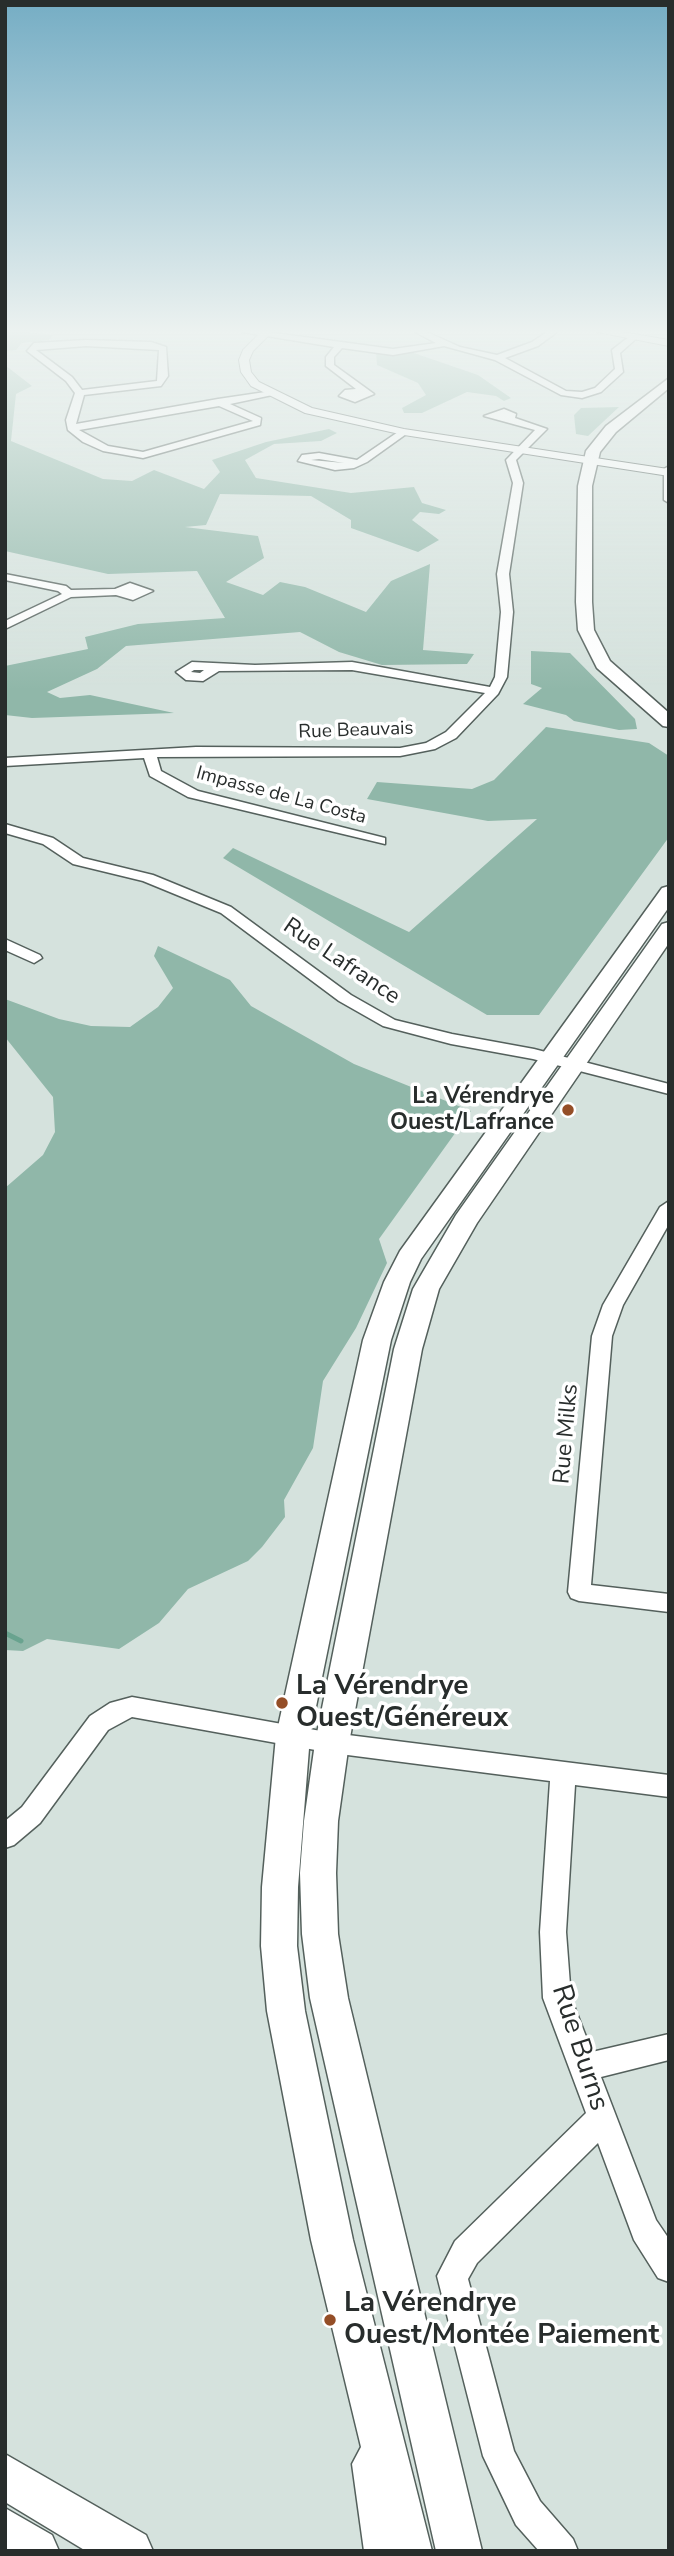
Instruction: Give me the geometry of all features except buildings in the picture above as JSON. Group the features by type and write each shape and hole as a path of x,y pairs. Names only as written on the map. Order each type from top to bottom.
{"main road":[{"path":"593,451 585,486 586,630 603,664 669,722"},
{"path":"605,471 613,451"},
{"path":"622,660 669,704"},
{"path":"409,2551 331,2240 286,2011 279,1946 280,1887 408,1349 426,1289 562,1061 669,892"},
{"path":"459,2551 329,1998 320,1934 313,1740 386,1308 410,1256 669,928"},
{"path":"352,2316 387,2551"},
{"path":"5,2476 130,2551"},
{"path":"5,2533 25,2551"},
{"path":"5,2533 36,2551"}],"street":[{"path":"120,451 143,455 156,451"},
{"path":"358,463 375,451"},
{"name":"Rue Beauvais","path":"5,762 196,751 384,753 416,750 451,735 499,684 505,655 507,612 503,574 518,483 511,460 519,451"},
{"path":"521,451 590,461 605,471 668,471 669,500"},
{"path":"5,577 62,588 68,594"},
{"path":"5,626 56,603 68,594 117,592"},
{"path":"215,668 368,667 494,691"},
{"name":"Impasse de La Costa","path":"150,754 155,773 192,794 380,841"},
{"name":"Rue Lafrance","path":"5,828 48,841 78,862 148,878 226,910 345,998 389,1023 562,1061 669,1089"},
{"path":"5,944 34,958"},
{"name":"Rue Milks","path":"669,1207 604,1326 579,1592 669,1603"},
{"path":"5,1837 31,1815 99,1723 119,1710 145,1707 313,1740 669,1786"},
{"name":"Rue Burns","path":"563,1773 553,1932 557,1998 645,2229 669,2267"},
{"path":"585,2067 669,2047"},
{"path":"561,2551 528,2513 499,2456 452,2276 466,2252 602,2118"}],"green space":[{"path":"5,451 36,451 103,479 132,481 154,470 204,489 220,472 212,460 238,451 261,451 245,460 256,478 351,493 414,487 422,503 446,510 439,514 420,512 412,520 439,540 418,552 351,528 351,520 311,496 220,494 206,525 185,527 258,536 264,558 226,582 263,595 280,582 305,587 366,612 391,581 430,564 423,650 474,654 467,664 382,665 339,652 300,632 126,646 97,669 47,692 60,698 90,695 174,713 32,718 5,715 5,666 88,649 85,637 138,624 225,618 197,571 108,574 5,551"},
{"path":"531,651 570,653 635,719 637,729 619,730 574,721 566,715 523,704 542,688 531,684"},
{"path":"546,727 649,743 669,756 669,837 539,1015 487,1015 223,858 233,848 409,932 537,819 488,821 367,799 377,782 472,789 494,780"},
{"path":"158,946 230,980 251,1006 354,1064 471,1111 379,1239 387,1263 356,1328 323,1381 313,1448 284,1500 285,1517 262,1547 248,1561 188,1589 159,1623 119,1649 47,1639 23,1651 5,1650 5,1188 43,1155 55,1132 53,1097 5,1037 5,999 59,1019 91,1026 130,1027 158,1007 173,988 154,956"}],"waterway":[{"path":"5,1633 21,1641"}],"place":[{"name":"La Vérendrye Ouest/Lafrance","path":"568,1110"},
{"name":"La Vérendrye Ouest/Généreux","path":"282,1703"},
{"name":"La Vérendrye Ouest/Montée Paiement","path":"330,2320"}]}
